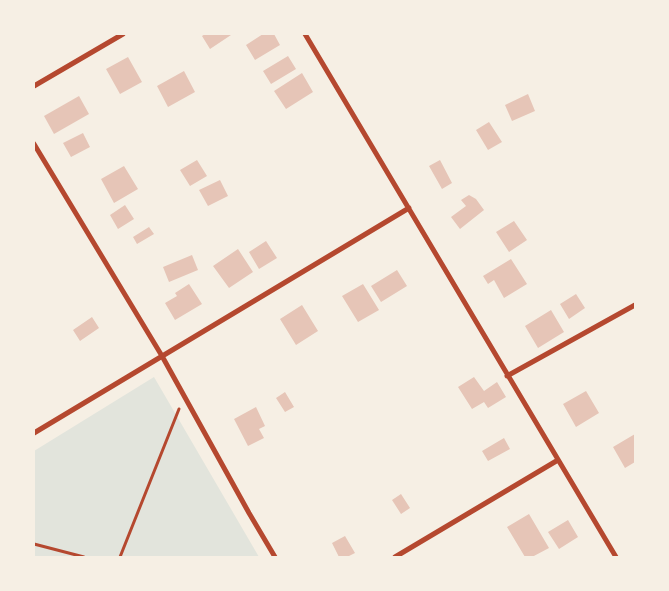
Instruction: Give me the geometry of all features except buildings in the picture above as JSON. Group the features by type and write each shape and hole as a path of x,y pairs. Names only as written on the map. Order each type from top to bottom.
{"street":[{"path":"34,86 123,34"},
{"path":"305,34 616,557"},
{"path":"34,144 185,395 248,513 275,557"},
{"path":"34,433 409,208"},
{"path":"507,376 635,305"},
{"path":"395,557 558,460"}],"path":[{"path":"120,557 185,395"},
{"path":"34,544 84,557"}],"shaded area":[{"path":"154,377 259,557 34,557 34,451"}]}
